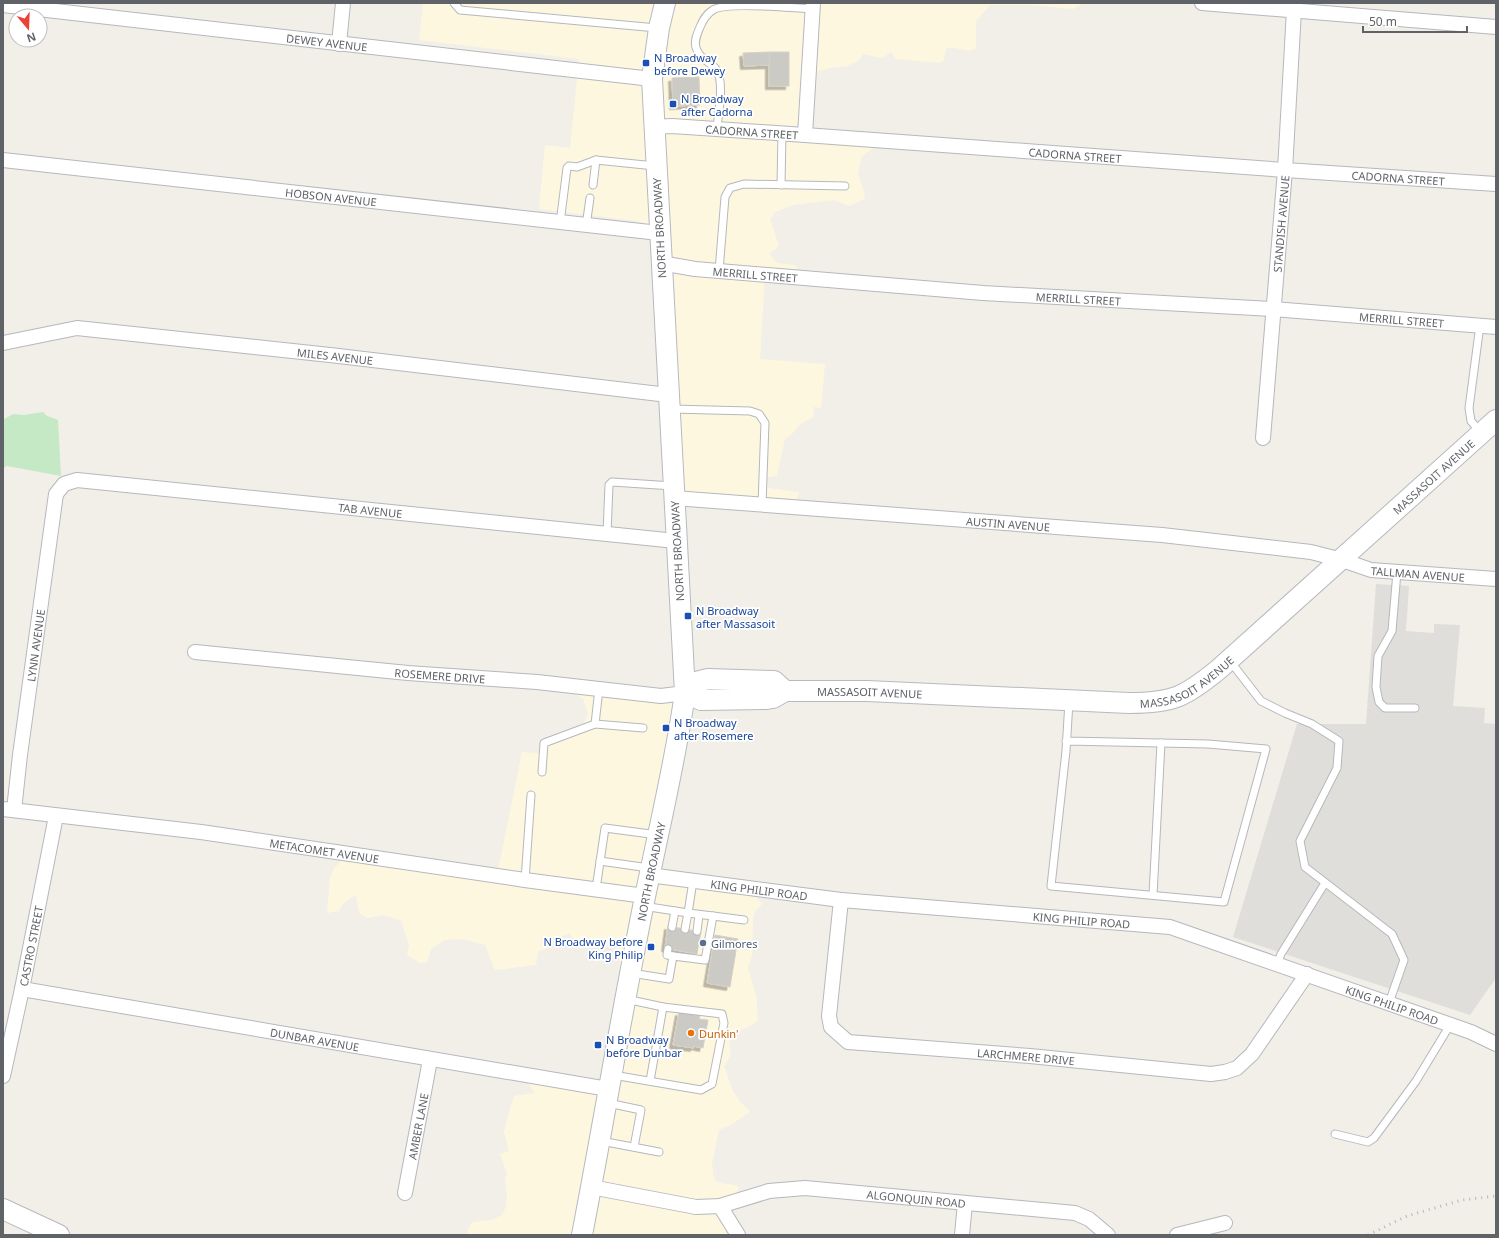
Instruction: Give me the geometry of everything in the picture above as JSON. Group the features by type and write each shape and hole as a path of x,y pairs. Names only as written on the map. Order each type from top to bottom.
{"main road":[{"name":"NORTH BROADWAY","path":"582,1235 644,901 680,733 685,693 653,127 652,79 659,28 665,3"},
{"name":"MASSASOIT AVENUE","path":"685,693 701,700 767,699 773,698 785,691 867,691 1138,703 1169,700 1183,695 1195,688 1229,660 1496,420"},
{"path":"3,1209 52,1234"}],"street":[{"path":"339,44 343,3"},
{"path":"1202,3 1496,27"},
{"name":"DEWEY AVENUE","path":"3,5 652,79"},
{"path":"805,135 813,6"},
{"name":"STANDISH AVENUE","path":"1263,438 1285,170 1294,10"},
{"name":"CADORNA STREET","path":"653,127 672,126 782,133 1496,184"},
{"name":"HOBSON AVENUE","path":"3,160 659,233"},
{"name":"MERRILL STREET","path":"661,264 719,272 983,293 1273,309 1496,327"},
{"name":"MILES AVENUE","path":"3,343 77,328 330,356 669,402"},
{"name":"TAB AVENUE","path":"64,484 77,480 676,541"},
{"name":"LYNN AVENUE","path":"8,809 20,755 56,494 64,484"},
{"name":"AUSTIN AVENUE","path":"673,492 762,504 1162,535 1311,552 1342,560"},
{"name":"TALLMAN AVENUE","path":"1342,560 1371,570 1496,579"},
{"name":"ROSEMERE DRIVE","path":"195,652 408,673 537,682 661,696 685,693"},
{"name":"METACOMET AVENUE","path":"8,809 56,816 202,832 525,880 596,889 644,901"},
{"name":"CASTRO STREET","path":"3,1076 22,989 56,816"},
{"name":"KING PHILIP ROAD","path":"650,872 693,881 841,900 1160,926 1178,929 1450,1024 1483,1037 1496,1044"},
{"name":"LARCHMERE DRIVE","path":"841,900 829,1016 831,1027 848,1042 1030,1056 1211,1074 1225,1072 1237,1068 1252,1054 1307,974"},
{"name":"DUNBAR AVENUE","path":"22,989 430,1060 608,1089"},
{"name":"AMBER LANE","path":"405,1193 430,1060"},
{"name":"ALGONQUIN ROAD","path":"591,1187 696,1207 720,1206 770,1191 805,1188 930,1198 965,1203 1075,1213 1089,1219 1108,1235"},
{"path":"962,1235 965,1203"},
{"path":"720,1206 738,1235"},
{"path":"1177,1235 1225,1223"}],"lane":[{"path":"454,3 460,10 659,28"},
{"path":"717,129 720,80 718,72 713,66 702,58 696,50 695,42 704,18 713,10 728,5 813,6"},
{"path":"781,185 782,133"},
{"path":"560,223 567,168 569,166 577,167 596,160 655,166"},
{"path":"593,185 596,160"},
{"path":"719,272 725,197 730,188 744,184 845,186"},
{"path":"586,226 590,198"},
{"path":"1480,326 1469,408 1471,421 1481,433"},
{"path":"669,402 750,411 759,414 765,423 762,504"},
{"path":"607,534 609,485 612,482 673,492"},
{"path":"1396,572 1392,631 1378,656 1376,687 1379,702 1385,708 1415,708"},
{"path":"1229,660 1261,701 1312,724 1339,741 1337,768 1300,841 1305,867 1392,934 1404,960 1389,1003"},
{"path":"595,724 599,689"},
{"path":"1066,741 1208,744 1266,749 1224,902 1051,886 1069,700"},
{"path":"542,772 544,743 595,724 643,728"},
{"path":"1152,895 1161,743"},
{"path":"525,880 531,795"},
{"path":"596,889 605,828 658,835"},
{"path":"600,861 650,872"},
{"path":"685,929 693,881"},
{"path":"1277,964 1281,954 1325,883"},
{"path":"644,901 674,911 744,920"},
{"path":"672,927 674,911"},
{"path":"697,931 699,915"},
{"path":"668,949 667,955 673,956 682,954 705,960 713,916"},
{"path":"630,973 669,979 673,956"},
{"path":"608,1089 650,1081 701,1090 712,1084 724,1023 722,1014 663,1007 625,999"},
{"path":"650,1081 663,1007"},
{"path":"1335,1134 1368,1142 1374,1138 1416,1082 1450,1024"},
{"path":"608,1089 641,1110 634,1147"},
{"path":"599,1140 659,1152"}],"shaded area":[{"path":"423,3 1084,3 1073,9 1030,5 990,5 976,21 976,48 969,51 946,48 944,60 940,63 896,59 891,52 882,58 863,54 858,61 845,67 834,67 816,72 801,127 875,147 861,157 858,175 865,194 864,199 849,206 834,200 793,205 775,212 770,219 779,246 769,254 777,263 794,265 797,267 796,275 765,273 760,359 825,364 821,408 813,407 814,417 800,424 792,434 785,439 777,476 762,478 769,488 799,492 796,501 677,493 657,228 637,221 539,209 545,145 570,148 579,59 419,40"},
{"path":"1376,584 1409,586 1406,631 1434,633 1434,624 1460,625 1453,706 1485,708 1484,723 1496,724 1496,978 1470,1015 1233,937 1297,724 1366,724"},
{"path":"573,682 675,690 681,692 647,874 754,895 762,904 755,911 753,919 752,956 748,968 756,996 758,1020 736,1033 729,1042 731,1055 724,1066 733,1091 741,1103 750,1112 732,1124 719,1130 712,1163 714,1179 719,1183 736,1185 739,1187 737,1194 727,1204 742,1235 467,1235 469,1227 473,1222 492,1220 502,1215 506,1207 507,1195 505,1181 507,1173 500,1154 509,1151 504,1132 508,1116 514,1096 535,1093 529,1084 523,1080 609,1081 629,969 620,972 619,953 614,938 608,946 599,947 575,941 569,933 553,941 552,947 538,951 536,965 495,970 485,945 462,939 444,940 431,949 427,962 420,963 407,955 409,945 401,921 384,915 367,918 359,913 356,895 344,903 339,911 327,913 330,877 335,867 347,855 498,871 522,752 545,754 548,742 574,734 584,723 588,713 583,699 576,694 569,693"}],"green space":[{"path":"43,412 47,416 58,420 61,476 7,466 3,468 3,420 13,414 24,415"}],"building":[{"path":"769,52 789,52 789,86 769,86"},
{"path":"769,52 770,65 744,66 743,53"},
{"path":"699,77 700,105 673,106 672,78"},
{"path":"668,926 701,932 697,954 665,948"},
{"path":"715,935 738,939 730,987 707,983"},
{"name":"Dunkin'","path":"679,1012 700,1016 699,1019 708,1020 703,1048 673,1045"}],"railway":[{"path":"1368,1235 1407,1216 1462,1200 1496,1196"}],"place":[{"name":"N Broadway before Dewey","path":"646,63"},
{"name":"N Broadway after Cadorna","path":"673,104"},
{"name":"N Broadway after Massasoit","path":"688,616"},
{"name":"N Broadway after Rosemere","path":"666,728"},
{"name":"Gilmores","path":"703,943"},
{"name":"N Broadway before King Philip","path":"651,947"},
{"name":"Dunkin'","path":"691,1033"},
{"name":"N Broadway before Dunbar","path":"598,1045"}]}
